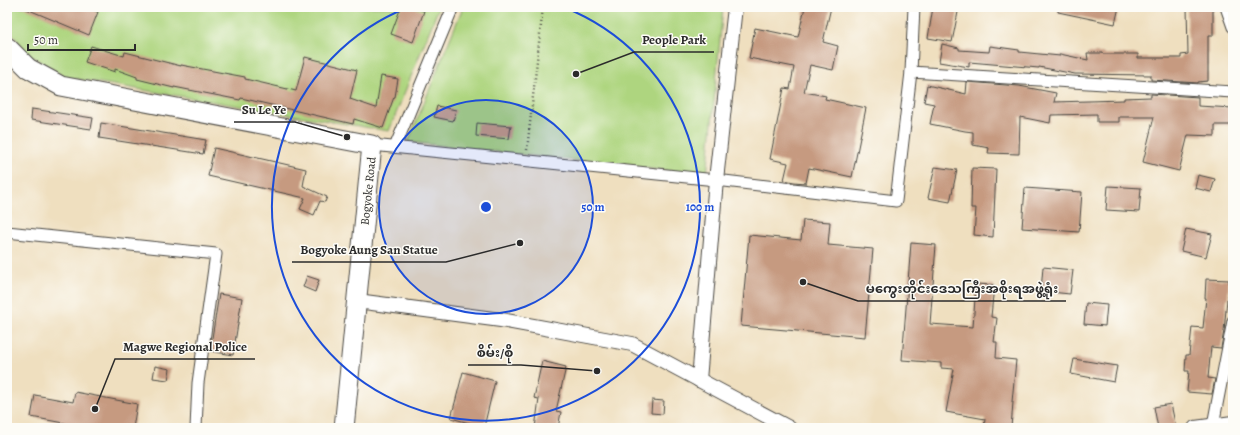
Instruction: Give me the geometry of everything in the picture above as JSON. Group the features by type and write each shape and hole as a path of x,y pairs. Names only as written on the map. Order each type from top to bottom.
{"highway":[{"name":"Bogyoke Road","path":"7,47 28,68 61,86 372,145 344,428"}],"street":[{"path":"394,147 453,7"},
{"path":"699,380 716,180 735,7"},
{"path":"372,145 716,180 896,201 911,72 914,7"},
{"path":"1229,11 1233,27"},
{"path":"911,72 1233,92"},
{"path":"7,232 216,254 198,383 196,428"},
{"path":"357,301 501,320 632,344 789,428"},
{"path":"1213,425 1233,321"},
{"path":"1195,428 1233,422"}],"path":[{"path":"525,161 543,7"}],"green space":[{"path":"7,7 439,7 389,131 65,77 25,52 7,25"},
{"path":"463,7 723,7 707,175 408,142"}],"building":[{"path":"22,7 85,7 98,12 89,35"},
{"path":"401,7 412,7 424,11 413,42 391,34"},
{"path":"805,7 831,7 823,42 838,46 833,70 810,65 804,92 826,96 825,99 866,108 852,177 809,168 806,183 784,180 788,163 770,159 784,88 790,89 794,67 749,58 755,28 798,37"},
{"path":"933,7 959,7 952,42 928,38"},
{"path":"1058,7 1119,7 1115,24 1058,12"},
{"path":"1187,7 1213,7 1213,36 1208,36 1208,81 1198,83 1151,80 1151,75 1075,74 1039,67 969,62 969,67 939,62 942,44 959,48 959,50 989,52 990,46 1019,50 1019,52 1060,56 1060,54 1088,60 1087,53 1138,54 1138,58 1181,58 1181,55 1188,54"},
{"path":"91,46 124,56 125,52 181,66 245,77 245,79 296,91 305,57 357,70 350,99 376,108 381,76 398,79 395,97 383,128 354,119 353,124 241,98 240,100 174,88 137,79 137,77 115,69 115,72 85,62"},
{"path":"967,82 1019,86 1056,93 1054,102 1124,100 1124,98 1151,97 1151,94 1198,97 1198,106 1233,108 1233,125 1215,125 1215,136 1188,135 1179,171 1143,162 1154,117 1119,117 1119,122 1097,122 1097,114 1051,115 1050,123 1020,117 1019,154 988,153 989,148 973,145 973,132 930,124 934,104 924,102 927,85 966,94"},
{"path":"437,106 456,110 453,121 434,117"},
{"path":"32,109 93,118 91,129 31,120"},
{"path":"101,123 206,140 203,154 99,138"},
{"path":"477,123 511,126 509,139 476,136"},
{"path":"214,148 306,169 303,186 327,197 325,202 320,201 314,215 300,209 305,198 208,176"},
{"path":"935,167 957,170 950,202 928,198"},
{"path":"972,168 996,169 993,237 974,235 976,208 971,208"},
{"path":"1198,175 1215,179 1211,192 1195,188"},
{"path":"1108,186 1141,188 1139,212 1106,210"},
{"path":"1025,188 1082,192 1079,232 1022,228"},
{"path":"803,220 830,222 828,245 873,249 865,337 741,326 749,235 801,240"},
{"path":"1186,229 1212,234 1206,257 1181,251"},
{"path":"911,243 936,245 930,324 973,327 976,284 994,285 991,317 997,318 994,342 997,342 996,358 1016,360 1011,428 984,428 985,419 946,412 954,369 941,368 941,363 902,360"},
{"path":"1043,267 1073,270 1070,294 1041,291"},
{"path":"307,276 319,280 315,292 303,287"},
{"path":"1206,279 1229,280 1228,299 1221,348 1211,347 1208,378 1215,379 1212,394 1187,392 1189,371 1185,371 1186,355 1189,355 1192,327 1203,328"},
{"path":"219,294 242,298 233,355 210,351"},
{"path":"1086,303 1107,305 1105,326 1084,324"},
{"path":"1074,359 1117,366 1114,382 1071,374"},
{"path":"542,361 566,367 556,411 561,412 558,428 535,428 539,399 534,398"},
{"path":"155,366 170,369 168,380 153,378"},
{"path":"463,372 495,381 484,427 451,418"},
{"path":"75,392 137,404 133,428 68,428 69,424 31,417 35,395 73,402"},
{"path":"652,400 664,401 663,414 651,413"},
{"path":"1171,404 1176,428 1158,428 1154,407"}],"place":[{"name":"People Park","path":"576,74"},
{"name":"Su Le Ye","path":"347,137"},
{"name":"Bogyoke Aung San Statue","path":"520,243"},
{"name":"မကွေးတိုင်းဒေသကြီးအစိုးရအဖွဲ့ရုံး","path":"803,282"},
{"name":"စိမ်း/စို","path":"597,371"},
{"name":"Magwe Regional Police","path":"95,409"}]}
